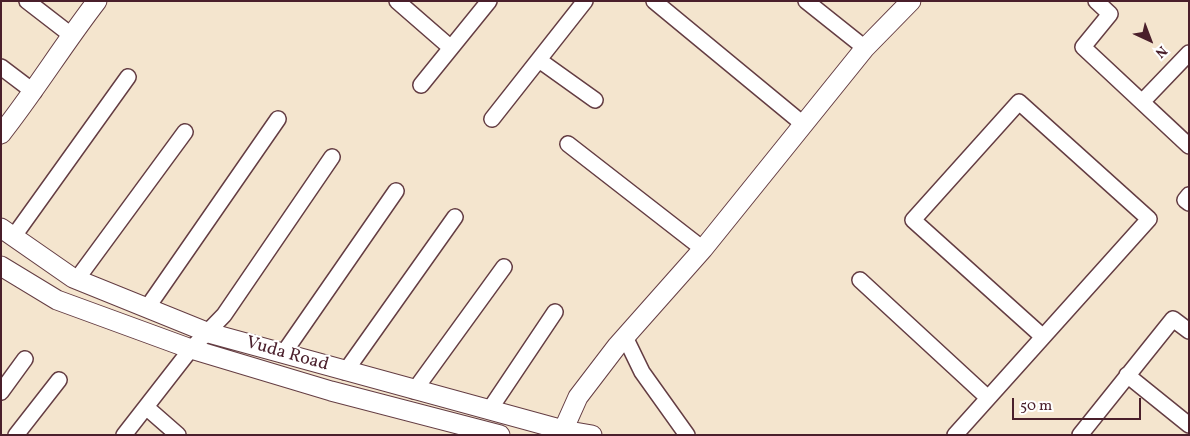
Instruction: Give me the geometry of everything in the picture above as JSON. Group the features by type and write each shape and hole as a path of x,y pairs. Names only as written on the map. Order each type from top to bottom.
{"street":[{"path":"27,1 71,35"},
{"path":"2,132 34,92 71,35 97,1"},
{"path":"397,1 451,48"},
{"path":"421,85 489,1"},
{"path":"492,119 586,1"},
{"path":"654,1 803,124"},
{"path":"806,1 865,48"},
{"path":"562,432 578,397 631,331 703,249 865,48 911,1"},
{"path":"1096,1 1110,14 1083,46 1189,146"},
{"path":"1142,102 1189,53"},
{"path":"539,60 595,100"},
{"path":"1,67 34,92"},
{"path":"8,232 128,78"},
{"path":"955,435 1149,219 1019,102 913,220 1042,336"},
{"path":"147,308 278,119"},
{"path":"77,279 185,132"},
{"path":"568,144 703,249"},
{"path":"124,435 190,349 209,333 224,315 332,157"},
{"path":"283,354 396,191"},
{"path":"1189,194 1185,200 1189,203"},
{"path":"345,372 454,217"},
{"name":"Vuda Road","path":"8,232 77,279 209,333 414,391 490,410 562,432 592,435"},
{"name":"Vuda Road","path":"1,266 57,300 190,349 331,391 500,435"},
{"path":"414,391 504,267"},
{"path":"860,280 988,398"},
{"path":"490,410 555,312"},
{"path":"1081,434 1173,319 1189,332"},
{"path":"631,331 642,372 688,435"},
{"path":"1,392 25,359"},
{"path":"1127,375 1189,425"},
{"path":"16,435 58,380"},
{"path":"146,407 178,435"}]}
